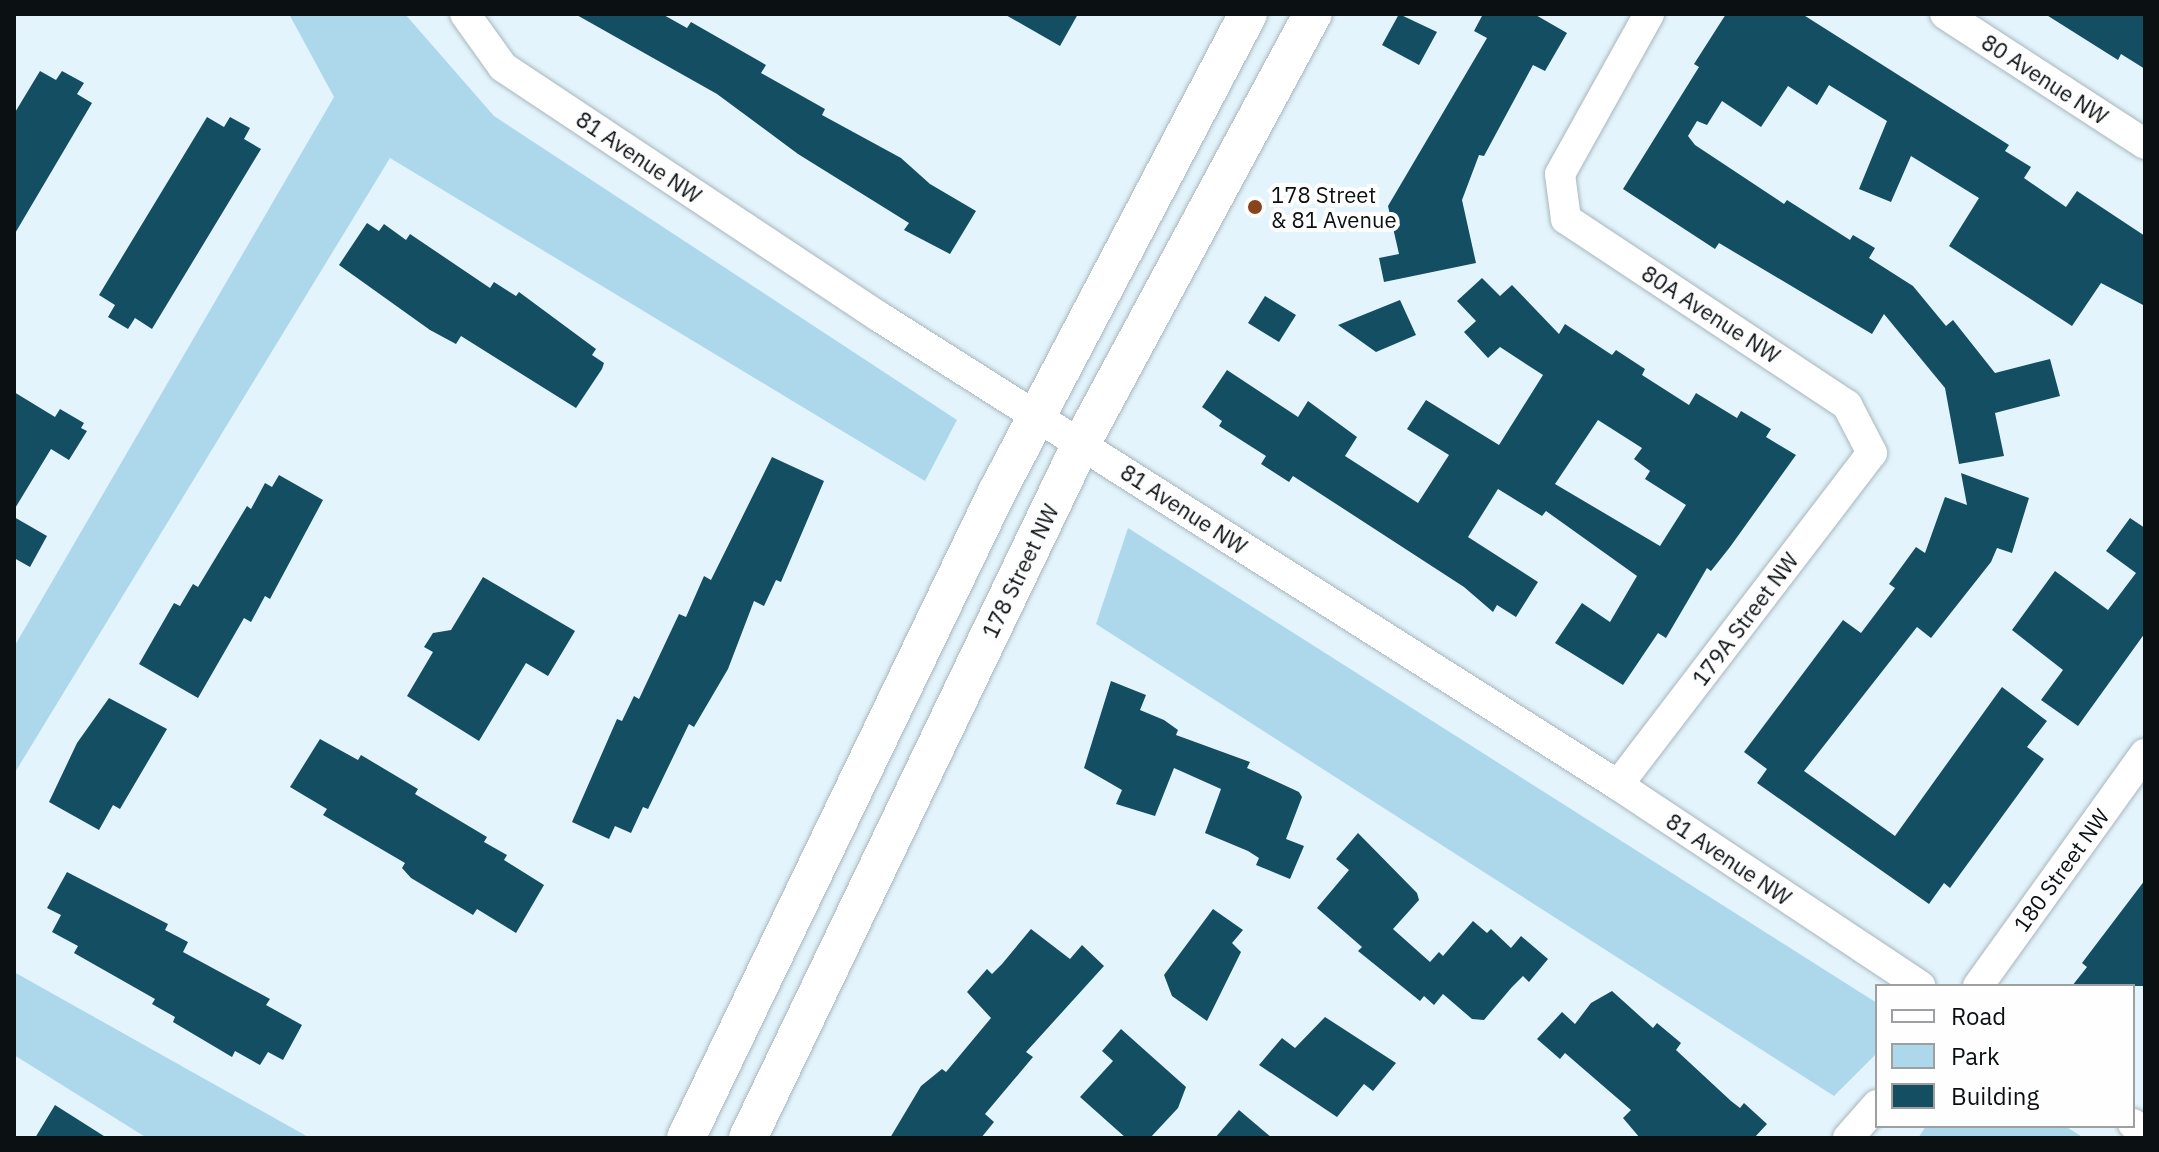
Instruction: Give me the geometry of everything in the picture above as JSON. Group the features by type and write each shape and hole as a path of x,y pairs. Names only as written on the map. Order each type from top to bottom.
{"main road":[{"path":"686,1138 797,900 1037,415 1248,14"},
{"name":"178 Street NW","path":"748,1138 1081,444 1313,14"}],"street":[{"name":"81 Avenue NW","path":"465,14 503,67 1081,444 1618,785 1917,984"},
{"name":"80A Avenue NW","path":"1649,14 1560,174 1566,219 1847,405 1872,453"},
{"name":"80 Avenue NW","path":"1945,14 2145,144"},
{"name":"179A Street NW","path":"1618,785 1872,453"},
{"name":"180 Street NW","path":"1979,984 2145,754"},
{"path":"1848,1138 1875,1107"}],"green space":[{"path":"289,14 405,14 494,116 957,420 925,481 390,158 14,774 14,647 334,97"},
{"path":"1128,528 1875,1002 1875,1055 1834,1096 1096,624"},
{"path":"14,972 310,1138 147,1138 14,1055"},
{"path":"1925,1128 2068,1128 2084,1138 1918,1138"}],"building":[{"path":"575,14 662,14 687,28 691,22 766,65 761,73 825,109 822,115 901,158 930,184 976,211 950,254 904,230 909,223 798,154 717,94"},
{"path":"1004,14 1078,14 1060,46"},
{"path":"1399,14 1437,32 1419,65 1382,45"},
{"path":"1483,14 1534,14 1567,33 1545,71 1533,65 1484,156 1479,155 1462,200 1476,263 1384,282 1379,258 1399,254 1388,206 1487,38 1474,31"},
{"path":"1726,14 1802,14 2009,145 2005,151 2031,167 2024,178 2066,207 2077,191 2145,236 2145,306 2101,283 2072,326 1949,246 1979,198 1911,156 1891,202 1859,189 1887,121 1829,85 1817,105 1788,86 1761,127 1722,101 1707,125 1697,121 1688,136 1695,145 1784,204 1787,200 1850,240 1853,235 1875,248 1869,258 1913,286 1946,326 1953,320 1995,373 2050,359 2060,396 1995,413 2004,456 1959,464 1945,388 1884,314 1872,334 1719,243 1715,249 1623,189 1699,67 1694,64"},
{"path":"2045,14 2145,14 2145,69 2121,54 2118,60"},
{"path":"40,71 56,80 62,71 84,83 77,94 92,103 14,235 14,114"},
{"path":"207,117 224,127 230,117 250,128 244,139 261,149 152,329 135,318 128,329 108,317 115,305 99,295"},
{"path":"367,223 379,231 384,224 406,240 410,234 490,288 494,282 516,296 519,292 596,349 592,355 604,363 602,369 576,408 461,336 456,344 430,330 339,265"},
{"path":"1482,278 1500,296 1512,285 1559,334 1565,324 1612,355 1616,350 1645,369 1642,375 1689,405 1696,393 1737,418 1741,411 1771,429 1766,437 1796,455 1730,547 1711,571 1707,568 1666,638 1658,633 1623,685 1555,643 1582,603 1610,622 1637,576 1546,511 1542,516 1498,489 1468,537 1538,582 1516,617 1497,605 1493,612 1464,587 1293,476 1289,482 1261,464 1266,456 1219,426 1222,421 1202,407 1227,370 1298,417 1308,401 1357,437 1345,456 1418,503 1449,455 1407,429 1426,400 1499,445 1543,375 1500,347 1488,358 1464,332 1476,321 1457,301","holes":["1598,420 1642,448 1634,459 1650,471 1645,479 1686,505 1660,546 1555,484"]},
{"path":"1265,296 1296,315 1279,342 1248,323"},
{"path":"1400,300 1416,335 1376,352 1338,325"},
{"path":"14,392 55,417 60,409 84,423 81,428 87,431 69,460 51,449 14,510"},
{"path":"772,457 824,481 781,582 776,580 764,606 754,601 728,669 694,727 689,724 648,809 643,807 631,833 615,826 609,839 572,822 617,719 622,721 634,696 639,699 679,614 686,617 704,576 711,580"},
{"path":"1961,473 2029,498 2012,553 1997,548 1991,562 1931,638 1917,627 1804,771 1895,836 2002,687 2047,721 2027,747 2044,759 1950,888 1944,883 1929,904 1757,783 1767,769 1744,752 1843,620 1861,633 1895,588 1889,584 1916,547 1925,553 1945,497 1967,505"},
{"path":"279,475 323,500 270,599 265,596 251,622 244,618 198,698 139,664 174,603 180,606 193,584 198,587 247,506 251,509 265,483 272,487"},
{"path":"14,517 47,536 30,567 14,558"},
{"path":"2130,518 2145,528 2145,633 2078,726 2041,700 2063,670 2012,630 2055,571 2108,610 2136,573 2106,551"},
{"path":"483,577 575,631 548,676 526,663 479,741 407,696 433,652 424,647 433,633 451,630"},
{"path":"1111,681 1146,695 1140,710 1164,720 1178,730 1176,735 1250,762 1247,768 1299,792 1302,797 1286,839 1304,846 1290,879 1256,865 1259,858 1248,851 1205,833 1221,789 1174,768 1155,816 1116,804 1122,790 1084,768"},
{"path":"109,698 167,729 120,809 113,805 99,830 49,802 77,743"},
{"path":"320,739 358,760 361,755 418,789 415,794 487,837 484,842 507,855 504,860 544,885 516,933 477,909 473,915 411,878 402,868 405,863 323,815 327,809 290,787"},
{"path":"1358,833 1417,893 1419,900 1393,929 1430,962 1439,952 1443,956 1473,921 1487,933 1491,929 1511,948 1521,936 1548,959 1529,982 1523,976 1484,1020 1472,1019 1443,994 1434,1005 1424,996 1420,1001 1358,951 1362,947 1317,908 1349,870 1336,859"},
{"path":"67,872 168,924 165,930 188,942 183,952 270,999 266,1005 302,1025 283,1060 268,1052 260,1065 235,1051 232,1057 173,1022 175,1017 152,1004 155,999 74,953 78,946 52,932 61,915 47,908"},
{"path":"2145,880 2145,986 2074,984 2087,967 2082,963"},
{"path":"1213,909 1243,930 1232,943 1241,952 1207,1021 1172,996 1164,975"},
{"path":"1031,929 1070,959 1082,945 1104,966 1026,1052 1033,1057 985,1114 994,1122 981,1138 890,1138 921,1086 942,1069 946,1072 991,1018 967,992 987,969 992,974"},
{"path":"1612,991 1653,1028 1657,1023 1681,1043 1676,1050 1731,1101 1740,1108 1744,1103 1767,1124 1754,1138 1640,1138 1623,1118 1631,1110 1565,1053 1560,1059 1537,1039 1562,1012 1575,1024 1591,1003"},
{"path":"1325,1017 1396,1063 1373,1091 1364,1084 1337,1117 1259,1065 1282,1038 1295,1048"},
{"path":"1121,1029 1186,1087 1178,1108 1150,1138 1126,1138 1080,1097 1113,1061 1102,1051"},
{"path":"55,1105 107,1138 35,1138"},
{"path":"1239,1110 1272,1138 1215,1138"}],"place":[{"name":"178 Street & 81 Avenue","path":"1255,207"}]}
